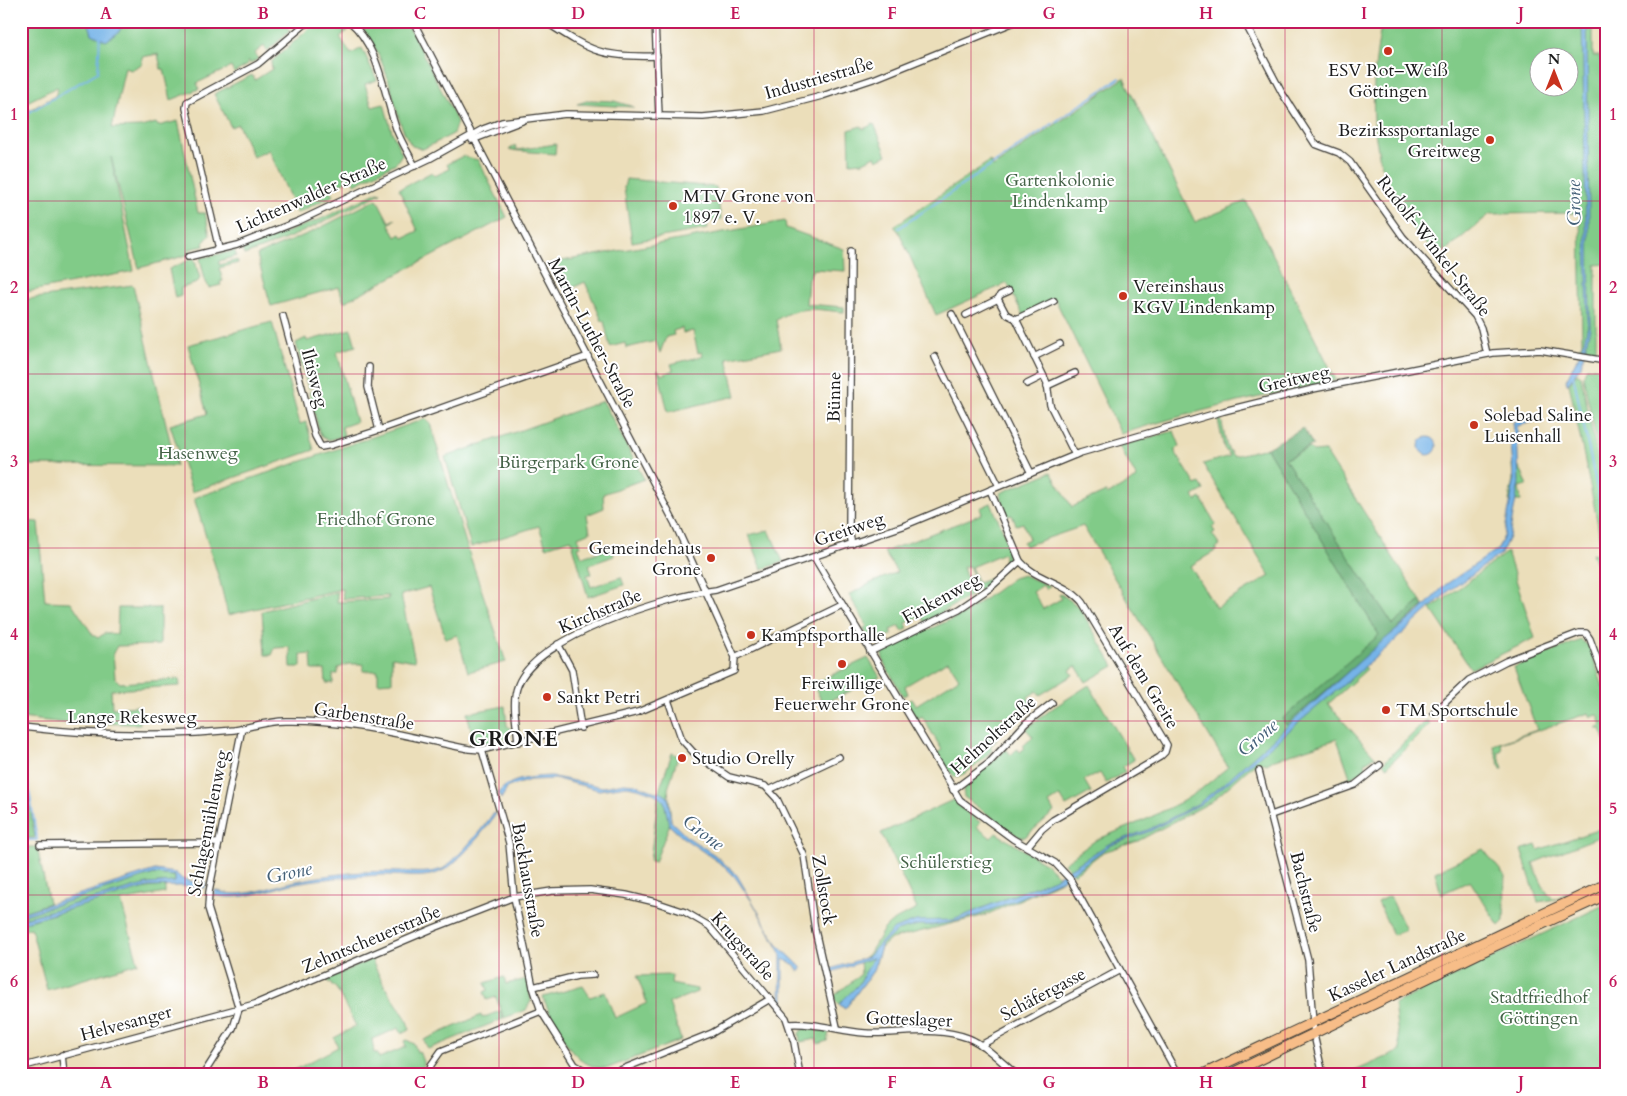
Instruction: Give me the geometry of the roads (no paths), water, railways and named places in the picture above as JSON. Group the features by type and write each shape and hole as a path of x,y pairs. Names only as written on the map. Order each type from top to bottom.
{"main road":[{"name":"Kasseler Landstraße","path":"1201,1075 1606,884"},
{"name":"Kasseler Landstraße","path":"1228,1075 1482,952 1606,895"}],"street":[{"path":"219,249 186,108 187,102 250,70 309,21"},
{"path":"349,21 360,34 377,64 398,131 415,166"},
{"name":"Martin-Luther-Straße","path":"413,21 675,524 736,660"},
{"path":"544,21 587,48 598,52 619,57 657,56"},
{"path":"655,21 659,116"},
{"name":"Industriestraße","path":"473,137 530,118 566,114 724,116 794,105 876,78 1017,21"},
{"name":"Rudolf-Winkel-Straße","path":"1244,21 1282,94 1315,144 1339,153 1352,163 1376,201 1403,237 1475,316 1481,328 1487,354"},
{"name":"Lichtenwalder Straße","path":"188,257 219,249 299,221 473,137"},
{"name":"Bünne","path":"851,251 848,425 849,531 852,544"},
{"path":"966,315 998,299 1009,291"},
{"path":"998,299 1006,314 1016,320 1044,376 1050,405 1075,455"},
{"path":"1016,320 1054,301"},
{"path":"952,314 1031,473"},
{"name":"Iltisweg","path":"283,316 315,436 321,447 332,446 379,430"},
{"path":"1034,357 1060,344"},
{"name":"Greitweg","path":"706,591 716,590 814,557 942,511 1075,455 1125,438 1224,411 1322,388 1487,354 1540,350 1606,362"},
{"path":"369,366 368,387 379,430 588,356"},
{"path":"935,358 999,486"},
{"path":"1047,386 1074,373"},
{"path":"1027,384 1044,376"},
{"path":"990,490 1020,561"},
{"path":"814,557 962,803 1063,870 1068,877 1178,1075"},
{"name":"Finkenweg","path":"870,652 959,609 990,588 1020,561"},
{"name":"Auf dem Greite","path":"1020,561 1029,570 1067,589 1082,602 1167,745 1160,757 1053,820 1042,829 1027,847"},
{"name":"Kirchstraße","path":"518,742 515,707 517,686 524,674 558,644 634,611 706,591"},
{"path":"482,750 581,728 638,712 668,700 730,674 734,671 736,660 842,605"},
{"path":"1434,713 1469,680 1506,662 1579,633 1586,633 1590,639 1606,684"},
{"path":"558,644 572,670 581,728"},
{"path":"668,700 682,740 694,754 729,777 761,784 769,790 839,757"},
{"name":"Helmoltstraße","path":"954,790 988,764 1026,723 1052,703"},
{"name":"Garbenstraße","path":"242,728 284,721 327,723 482,750"},
{"name":"Lange Rekesweg","path":"22,727 91,734 196,733 242,728"},
{"name":"Schlagemühlenweg","path":"238,1009 208,908 218,843 242,728"},
{"name":"Backhausstraße","path":"482,750 510,843 514,897 533,987 541,1011 575,1066 593,1075"},
{"path":"1271,815 1355,785 1380,766"},
{"name":"Bachstraße","path":"1259,771 1308,960 1314,1035 1323,1075"},
{"name":"Zollstock","path":"769,790 777,799 804,855 816,930 837,1027"},
{"path":"40,845 218,843"},
{"name":"Krugstraße","path":"514,897 559,891 599,891 642,898 684,912 702,921 715,933 789,1024"},
{"name":"Zehntscheuerstraße","path":"238,1009 295,988 430,929 514,897"},
{"name":"Schäfergasse","path":"981,1045 1120,970"},
{"path":"533,987 577,976 592,975"},
{"path":"608,1075 712,1033 770,999"},
{"path":"203,1075 233,1028 238,1009"},
{"name":"Helvesanger","path":"21,1067 238,1009"},
{"path":"428,1075 431,1065 441,1051 541,1011"},
{"path":"789,1024 800,1075"},
{"name":"Gotteslager","path":"789,1024 837,1027 864,1033 920,1031 955,1034 981,1045 1016,1075"},
{"path":"62,1055 64,1075"}],"water":[{"path":"88,21 124,21 119,32 106,41 92,34"},
{"path":"1582,21 1587,21 1590,328 1581,366 1567,384 1566,380 1582,349 1588,325"},
{"path":"1532,418 1533,422 1517,426 1519,483 1509,537 1501,554 1449,591 1388,647 1206,801 1150,831 1109,846 1063,879 979,915 953,922 918,925 897,931 882,944 873,971 845,1009 839,1004 859,984 873,958 829,973 828,970 867,957 894,929 916,921 953,920 1054,879 1107,845 1150,829 1199,803 1224,783 1379,644 1419,612 1445,585 1498,549 1504,536 1514,482 1511,444 1514,437 1513,422"},
{"path":"1428,437 1434,440 1437,446 1434,452 1428,455 1422,452 1419,446 1422,440"},
{"path":"550,776 603,787 624,783 635,784 656,792 659,791 668,797 671,821 686,836 715,855 737,875 777,944 801,967 801,971 798,971 795,965 783,959 783,1003 780,1002 781,953 753,903 735,877 724,866 682,837 669,825 664,801 655,794 638,788 627,786 599,790 557,779 530,780 508,787 501,799 499,792 509,784 523,779"},
{"path":"493,813 496,814 492,820 464,853 450,866 437,873 421,876 380,875 327,879 296,883 245,896 224,897 214,895 215,890 236,894 247,893 290,882 338,874 437,871 447,866 461,853"},
{"path":"155,870 176,873 182,879 202,884 206,882 205,888 180,886 148,887 21,923 21,919 148,884 175,882 175,876 154,874 21,916 21,913"}],"waterway":[{"path":"21,117 98,72 100,36"},
{"path":"899,228 1120,78"},
{"path":"1573,374 1603,517"},
{"path":"21,738 37,840 21,840"}],"place":[{"name":"ESV Rot–Weìß Göttingen","path":"1388,51"},
{"name":"Bezirkssportanlage Greitweg","path":"1490,140"},
{"name":"MTV Grone von 1897 e. V.","path":"673,206"},
{"name":"Vereinshaus KGV Lindenkamp","path":"1123,296"},
{"name":"Solebad Saline Luisenhall","path":"1474,425"},
{"name":"Gemeindehaus Grone","path":"711,558"},
{"name":"Kampfsporthalle","path":"751,635"},
{"name":"Freiwillige Feuerwehr Grone","path":"842,664"},
{"name":"Sankt Petri","path":"547,697"},
{"name":"TM Sportschule","path":"1386,710"},
{"name":"Studio Orelly","path":"682,758"}],"district":[{"name":"GRONE","path":"514,738"}],"park label":[{"name":"Gartenkolonie Lindenkamp","path":"1060,190"},
{"name":"Hasenweg","path":"198,453"},
{"name":"Bürgerpark Grone","path":"569,462"},
{"name":"Friedhof Grone","path":"376,519"},
{"name":"Schülerstieg","path":"946,862"},
{"name":"Stadtfriedhof Göttingen","path":"1539,1007"}],"water label":[{"name":"Grone","path":"1573,203"},
{"name":"Grone","path":"1257,737"},
{"name":"Grone","path":"704,832"},
{"name":"Grone","path":"289,872"}]}
